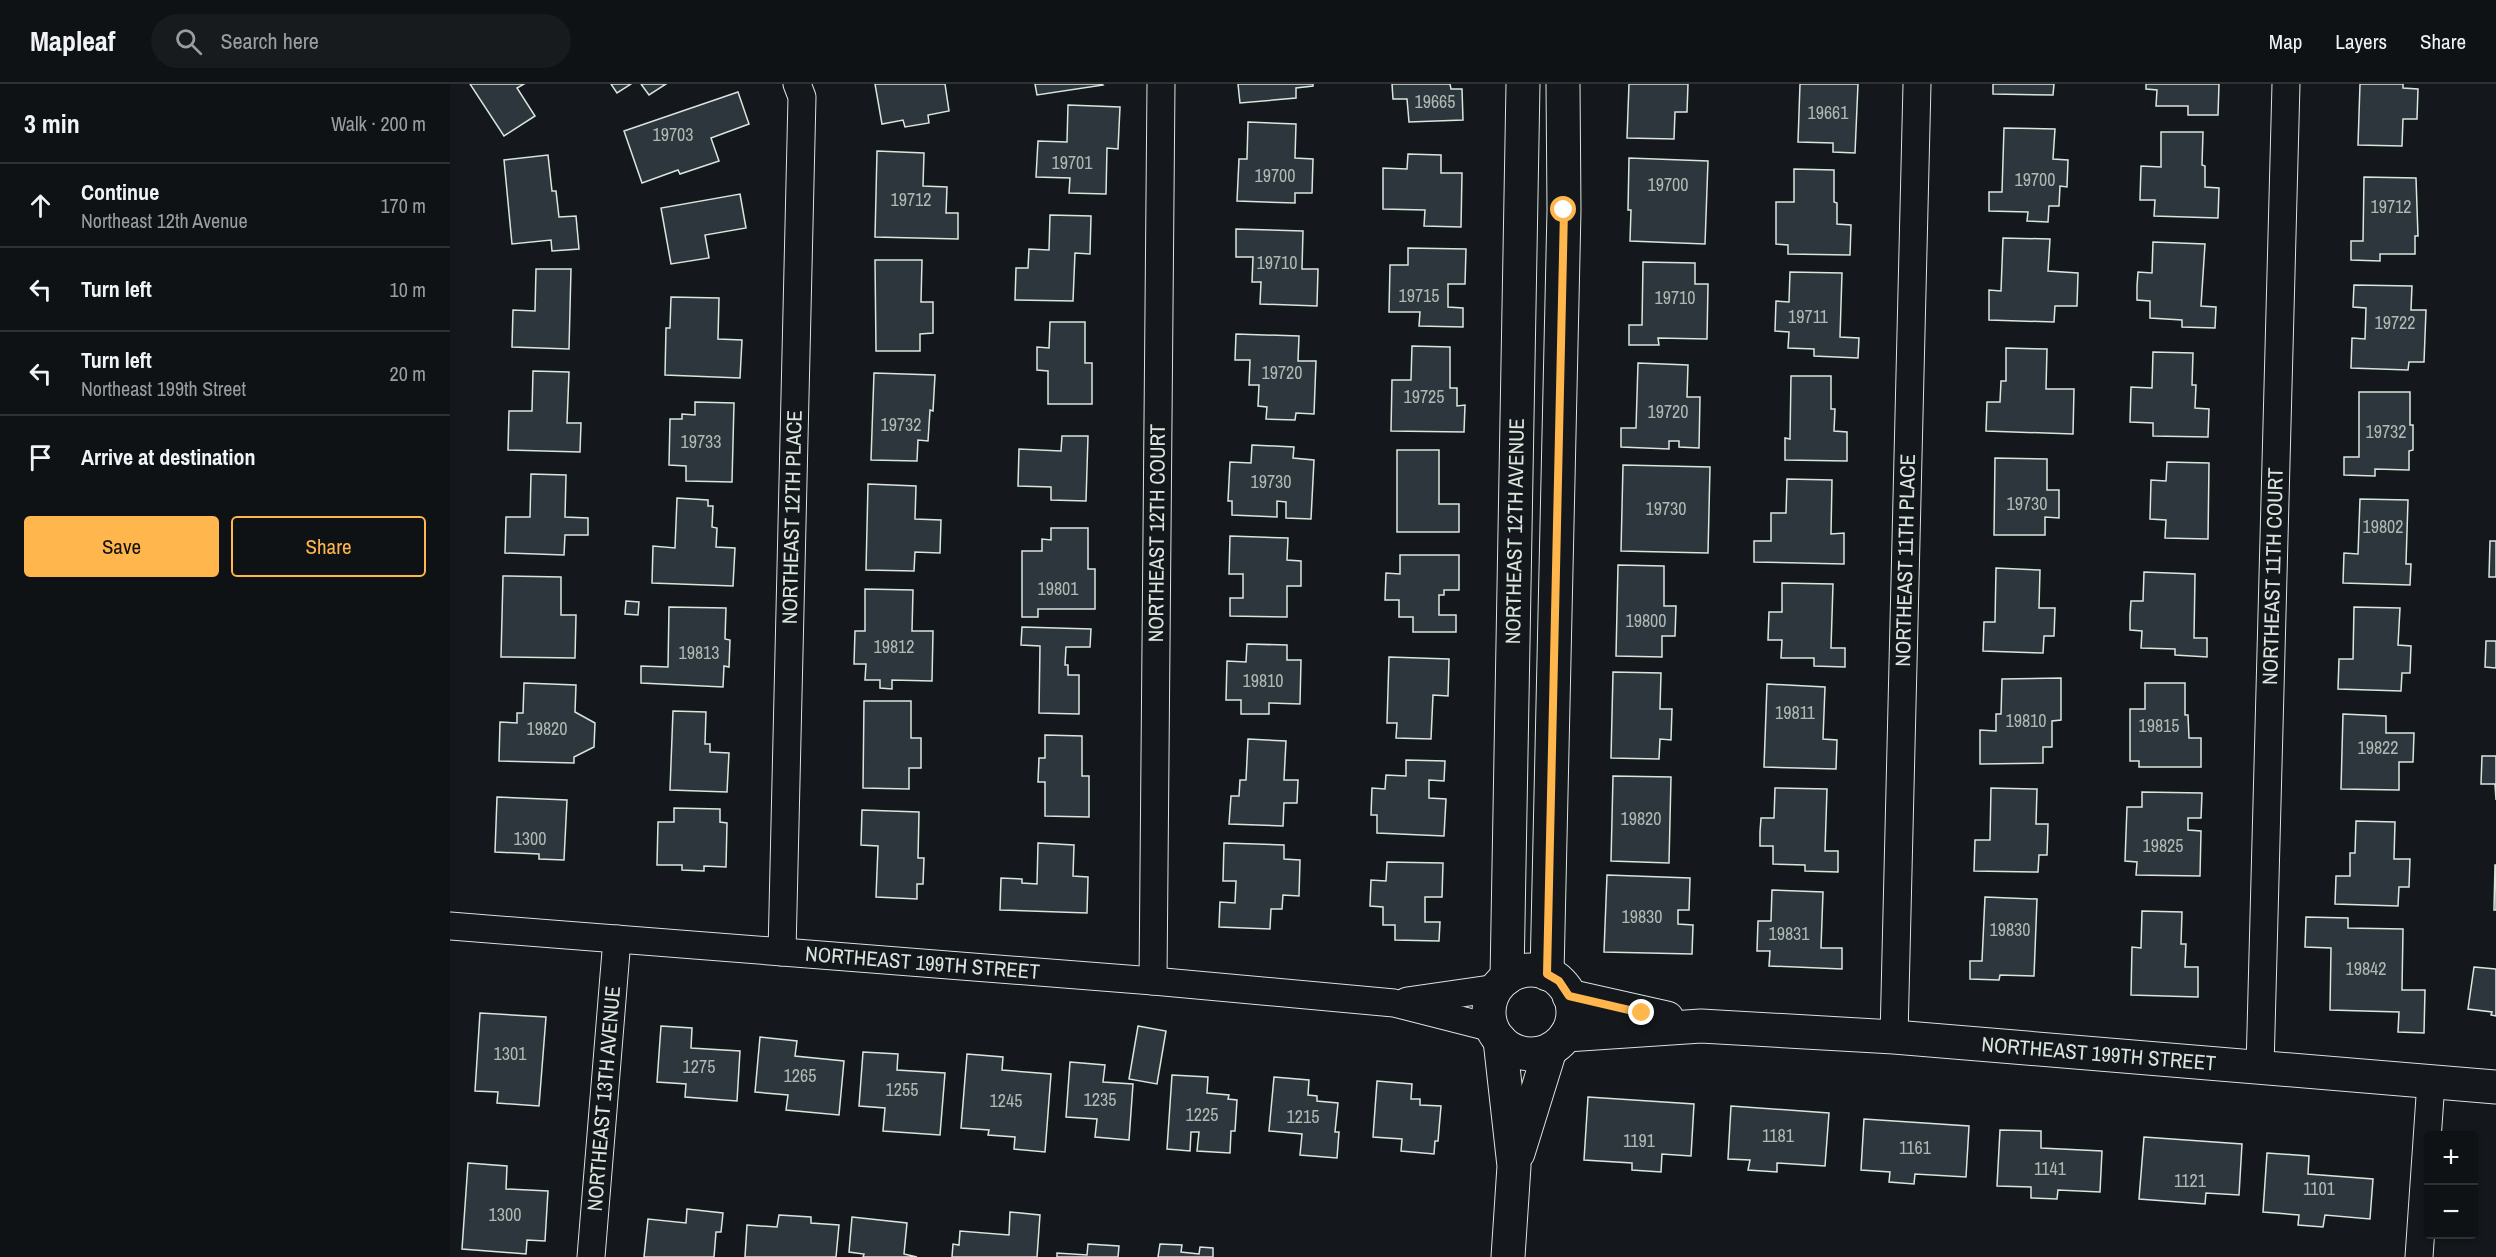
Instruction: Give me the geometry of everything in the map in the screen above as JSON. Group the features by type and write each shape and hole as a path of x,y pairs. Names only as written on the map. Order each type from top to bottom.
{"street":[{"name":"NORTHEAST 12TH PLACE","path":"782,952 802,97 797,84"},
{"name":"NORTHEAST 12TH COURT","path":"1153,981 1161,84"},
{"name":"NORTHEAST 12TH AVENUE","path":"1502,983 1522,84"},
{"name":"NORTHEAST 12TH AVENUE","path":"1558,985 1563,84"},
{"name":"NORTHEAST 11TH PLACE","path":"1894,1037 1917,84"},
{"name":"NORTHEAST 11TH COURT","path":"2260,1068 2286,84"},
{"name":"NORTHEAST 199TH STREET","path":"450,926 1153,981 1394,1003 1496,1034"},
{"name":"NORTHEAST 13TH AVENUE","path":"591,1257 617,939"},
{"path":"1508,1257 1514,1166 1496,1034 1489,1015 1491,1001 1502,983 1520,972 1534,970 1558,985 1573,1004 1573,1018 1558,1043 1514,1166"},
{"name":"NORTHEAST 199TH STREET","path":"1394,1003 1502,983"},
{"name":"NORTHEAST 199TH STREET","path":"1558,985 1701,1026"},
{"name":"NORTHEAST 199TH STREET","path":"1558,1043 1701,1026 1894,1037 2496,1088"},
{"path":"1496,1034 1511,1049 1524,1053 1538,1054 1558,1043"},
{"path":"2419,1257 2431,1082"}],"building":[{"path":"470,84 524,84 517,88 535,116 504,136"},
{"path":"611,84 631,84 617,93"},
{"path":"641,84 666,84 649,95"},
{"path":"875,84 945,84 949,111 928,115 929,123 905,127 903,120 882,124"},
{"path":"1035,84 1102,84 1103,85 1037,95"},
{"path":"1238,84 1313,84 1313,86 1296,88 1296,98 1240,103"},
{"path":"1392,84 1450,84 1451,89 1462,89 1463,120 1409,122 1407,99 1393,99"},
{"path":"1629,84 1688,84 1687,112 1675,112 1674,139 1627,138"},
{"path":"1800,84 1858,84 1855,153 1833,152 1833,143 1798,142"},
{"path":"1993,84 2054,84 2053,95 1993,94"},
{"path":"2146,84 2219,84 2218,115 2188,115 2188,106 2156,106 2157,90 2146,89"},
{"path":"2360,84 2403,84 2403,88 2418,89 2417,119 2403,119 2402,146 2358,145"},
{"path":"738,92 749,124 711,138 719,161 680,174 678,170 642,183 624,131"},
{"path":"1068,105 1120,107 1118,149 1107,148 1106,194 1069,193 1070,178 1036,177 1038,141 1067,142"},
{"path":"1248,122 1296,124 1295,158 1313,159 1312,193 1295,193 1295,203 1237,201 1239,159 1247,159"},
{"path":"2004,128 2055,129 2053,159 2068,160 2067,187 2060,186 2059,206 2049,206 2048,222 2027,221 2028,212 1989,211 1989,192 2002,192"},
{"path":"2161,132 2203,132 2202,165 2205,166 2205,187 2219,188 2218,218 2154,216 2155,200 2140,200 2141,166 2161,167"},
{"path":"877,151 924,153 923,186 947,187 946,213 958,213 958,239 875,237"},
{"path":"1408,154 1441,155 1441,173 1462,173 1461,227 1424,226 1425,210 1383,209 1383,168 1407,169"},
{"path":"548,155 552,191 556,191 559,217 576,216 579,249 552,251 551,240 512,244 504,160"},
{"path":"1629,158 1708,161 1705,244 1630,241"},
{"path":"1794,169 1834,170 1837,224 1851,225 1850,255 1788,254 1788,245 1776,244 1776,202 1794,202"},
{"path":"2364,177 2416,178 2418,236 2415,236 2415,254 2380,254 2380,261 2351,260 2351,241 2363,241"},
{"path":"740,194 746,228 705,235 709,258 671,264 661,208"},
{"path":"1050,215 1091,216 1090,254 1075,253 1073,301 1015,300 1016,268 1028,268 1029,249 1049,250"},
{"path":"1236,229 1303,231 1302,269 1318,269 1317,306 1260,304 1261,282 1252,282 1253,257 1236,257"},
{"path":"2003,238 2050,239 2048,271 2078,273 2077,306 2055,306 2054,322 1989,320 1989,290 2001,291"},
{"path":"2153,242 2205,244 2201,306 2216,307 2215,328 2182,327 2182,320 2150,318 2150,301 2137,300 2138,272 2152,273"},
{"path":"1408,248 1466,249 1465,284 1448,284 1448,307 1463,308 1463,327 1419,326 1420,312 1389,312 1390,265 1408,265"},
{"path":"875,260 922,260 921,302 933,302 933,333 920,334 920,351 876,351"},
{"path":"1643,262 1695,263 1695,284 1708,284 1707,339 1658,338 1659,345 1629,345 1629,325 1642,325"},
{"path":"536,269 571,269 569,349 512,347 513,310 535,311"},
{"path":"1790,272 1842,273 1840,337 1859,338 1858,358 1814,356 1814,349 1788,348 1789,332 1775,331 1776,301 1789,302"},
{"path":"2354,285 2412,286 2411,310 2426,310 2424,362 2409,362 2408,370 2351,368 2352,338 2365,339 2366,308 2353,307"},
{"path":"671,297 719,298 718,339 742,340 740,378 665,375 666,328 670,328"},
{"path":"1050,322 1085,322 1085,363 1092,363 1092,404 1048,404 1048,371 1037,370 1037,347 1049,348"},
{"path":"1236,334 1299,336 1298,361 1316,361 1314,414 1296,413 1295,420 1266,419 1267,407 1258,406 1259,385 1249,385 1250,360 1235,360"},
{"path":"1412,346 1450,347 1450,388 1457,388 1457,406 1465,405 1464,432 1391,431 1392,380 1411,380"},
{"path":"2006,348 2047,349 2046,389 2074,389 2073,434 1986,431 1987,402 2000,402 2001,381 2006,381"},
{"path":"2153,352 2193,353 2192,385 2196,385 2195,408 2209,409 2208,437 2153,436 2153,423 2130,422 2131,387 2152,388"},
{"path":"1638,363 1688,365 1687,397 1700,397 1699,448 1679,447 1679,441 1669,441 1669,449 1621,447 1621,428 1636,428"},
{"path":"533,371 569,372 567,423 581,423 580,452 508,450 509,411 532,411"},
{"path":"874,373 935,375 933,411 930,410 928,441 918,440 917,461 871,460"},
{"path":"1791,376 1831,376 1831,409 1835,409 1834,431 1847,432 1847,461 1785,460 1785,438 1790,439"},
{"path":"2359,392 2410,392 2413,450 2409,451 2409,470 2375,469 2375,476 2344,475 2344,457 2359,457"},
{"path":"695,402 734,403 732,482 686,481 686,466 669,465 670,419 682,419 682,414 695,415"},
{"path":"1062,436 1088,436 1086,501 1051,500 1051,487 1018,486 1019,449 1061,451"},
{"path":"1252,445 1294,447 1293,458 1314,460 1311,519 1286,518 1286,502 1277,501 1277,517 1232,515 1232,501 1228,501 1230,462 1251,463"},
{"path":"1397,450 1439,450 1439,504 1459,504 1459,532 1397,532"},
{"path":"1995,458 2047,459 2047,490 2059,490 2059,518 2045,517 2045,535 1994,535"},
{"path":"2167,462 2209,463 2208,539 2165,538 2166,520 2150,519 2151,480 2166,481"},
{"path":"1623,465 1710,467 1708,553 1621,551"},
{"path":"531,474 566,475 565,517 588,518 588,535 565,535 564,555 505,553 506,517 530,517"},
{"path":"1787,479 1832,480 1831,534 1844,533 1844,564 1754,562 1754,541 1771,541 1771,513 1786,513"},
{"path":"868,484 916,486 915,519 941,520 940,553 915,552 914,571 866,570"},
{"path":"677,498 708,500 708,506 713,506 712,527 717,528 716,547 735,548 733,586 652,583 653,546 675,548"},
{"path":"2360,499 2408,500 2406,564 2411,564 2410,585 2343,583 2344,553 2358,554"},
{"path":"1051,528 1088,528 1088,569 1095,569 1095,609 1038,609 1038,617 1022,617 1022,551 1042,551 1042,539 1051,540"},
{"path":"1230,536 1288,538 1287,560 1301,561 1301,586 1287,586 1287,617 1230,616 1230,598 1243,598 1243,574 1229,574"},
{"path":"2490,541 2496,541 2496,577 2489,577"},
{"path":"1400,555 1459,555 1459,590 1444,590 1444,595 1439,595 1439,615 1456,615 1456,632 1413,632 1413,617 1399,617 1399,600 1385,600 1386,573 1400,574"},
{"path":"1618,565 1664,566 1664,606 1676,606 1675,636 1662,636 1662,657 1616,656"},
{"path":"1996,568 2040,570 2039,608 2055,608 2054,636 2044,636 2043,653 1983,651 1984,622 1995,622"},
{"path":"2144,572 2195,574 2194,638 2207,638 2207,657 2175,655 2175,649 2141,648 2142,631 2130,630 2130,615 2131,601 2143,601"},
{"path":"503,576 561,577 561,615 576,615 575,658 501,657"},
{"path":"1782,583 1833,584 1831,648 1845,648 1845,667 1814,666 1814,658 1781,658 1782,640 1768,640 1769,612 1782,612"},
{"path":"865,589 913,590 912,631 933,631 932,681 892,680 892,689 880,688 880,680 865,680 866,664 854,664 855,631 865,631"},
{"path":"626,601 639,602 638,615 625,614"},
{"path":"669,607 726,608 725,639 730,640 729,667 724,666 723,687 641,683 641,666 668,667"},
{"path":"2354,607 2400,608 2398,645 2411,646 2410,673 2402,673 2401,691 2338,689 2339,659 2353,659"},
{"path":"1022,627 1091,629 1090,647 1066,647 1065,665 1068,665 1068,675 1079,675 1079,714 1039,713 1040,646 1021,645"},
{"path":"2486,641 2496,641 2496,668 2485,667"},
{"path":"1247,644 1287,645 1287,660 1301,660 1300,704 1269,703 1269,714 1241,714 1241,700 1226,700 1227,661 1246,662"},
{"path":"1389,657 1449,659 1448,696 1433,695 1431,739 1396,738 1397,723 1387,723"},
{"path":"1613,672 1661,673 1660,709 1672,709 1671,740 1660,739 1659,759 1611,758"},
{"path":"2061,678 2061,720 2052,721 2052,747 2043,747 2043,763 1980,764 1980,730 1996,731 1996,714 2001,714 2002,679"},
{"path":"524,683 576,685 575,712 595,723 594,747 574,757 574,763 499,761 500,722 517,723 517,713 523,713"},
{"path":"2145,683 2185,683 2185,715 2188,715 2189,738 2201,738 2201,767 2139,767 2139,761 2130,761 2130,709 2145,709"},
{"path":"1767,684 1825,687 1823,739 1837,740 1836,769 1764,767"},
{"path":"864,701 911,701 911,738 921,738 921,768 909,768 909,789 863,788"},
{"path":"673,711 706,712 705,744 710,744 710,752 729,753 727,792 670,790"},
{"path":"2343,714 2386,716 2386,733 2414,733 2413,762 2399,762 2399,790 2341,789"},
{"path":"1045,735 1082,736 1082,776 1089,776 1089,817 1045,816 1045,782 1038,782 1039,758 1045,758"},
{"path":"1248,739 1286,741 1284,780 1298,780 1297,803 1284,803 1283,826 1229,824 1231,796 1239,796 1240,780 1246,780"},
{"path":"2482,756 2496,756 2496,800 2495,784 2481,784"},
{"path":"1406,760 1445,761 1444,781 1429,780 1429,798 1446,799 1444,836 1377,833 1377,815 1371,815 1372,788 1385,789 1386,775 1406,776"},
{"path":"1613,776 1671,777 1669,863 1611,861"},
{"path":"1775,788 1827,789 1825,851 1838,851 1838,872 1805,871 1805,865 1773,864 1773,846 1760,846 1760,832 1761,818 1774,818"},
{"path":"1991,788 2037,789 2036,824 2048,824 2047,855 2039,855 2038,872 1974,871 1975,840 1990,840"},
{"path":"2142,792 2202,793 2201,818 2188,818 2188,830 2201,831 2200,876 2136,875 2137,862 2125,861 2127,807 2142,807"},
{"path":"497,797 567,800 564,860 539,859 539,854 495,852"},
{"path":"674,808 720,809 720,822 727,823 726,867 704,866 704,871 682,870 682,865 657,865 658,822 674,822"},
{"path":"862,810 919,812 918,858 924,858 923,884 917,884 917,899 876,897 878,846 861,845"},
{"path":"2356,821 2395,822 2394,859 2410,859 2409,887 2399,887 2398,906 2335,904 2336,876 2350,876 2350,853 2355,853"},
{"path":"1038,843 1074,845 1073,876 1088,877 1087,913 1000,910 1001,878 1022,879 1022,883 1037,884"},
{"path":"1224,843 1284,845 1284,859 1300,860 1299,896 1283,895 1282,909 1271,909 1270,929 1219,927 1220,902 1235,903 1236,881 1223,881"},
{"path":"1387,862 1443,863 1442,897 1425,897 1425,922 1440,922 1439,941 1395,940 1395,925 1383,925 1383,907 1370,906 1371,880 1386,881"},
{"path":"2495,865 2496,910 2494,910"},
{"path":"1607,875 1690,878 1689,910 1678,910 1678,924 1693,925 1692,954 1604,952"},
{"path":"1772,890 1823,892 1821,948 1842,948 1842,969 1769,966 1770,951 1757,951 1758,921 1771,921"},
{"path":"1985,897 2037,899 2034,976 2000,975 1999,980 1970,979 1970,961 1982,961"},
{"path":"2142,911 2182,912 2181,944 2186,944 2185,967 2198,967 2198,997 2131,995 2132,947 2141,948"},
{"path":"2306,917 2348,918 2348,928 2403,929 2402,990 2425,990 2424,1033 2398,1032 2399,1012 2330,1010 2331,948 2305,947"},
{"path":"2474,967 2496,969 2496,1016 2491,1015 2492,1012 2468,1009"},
{"path":"480,1013 546,1017 539,1106 497,1103 498,1092 475,1091"},
{"path":"661,1026 692,1028 691,1048 740,1051 737,1101 685,1097 686,1084 657,1082"},
{"path":"1138,1026 1166,1031 1157,1084 1129,1079"},
{"path":"760,1037 797,1041 795,1056 844,1061 839,1115 786,1110 788,1095 755,1092"},
{"path":"863,1052 898,1054 897,1070 945,1073 940,1135 883,1131 885,1108 859,1106"},
{"path":"967,1054 1003,1057 1002,1070 1051,1074 1045,1152 1014,1149 1015,1137 988,1135 989,1130 961,1128"},
{"path":"1070,1062 1105,1065 1103,1082 1133,1084 1129,1140 1095,1137 1097,1119 1066,1117"},
{"path":"1172,1075 1208,1077 1207,1093 1229,1095 1228,1099 1237,1100 1235,1131 1231,1131 1230,1153 1197,1151 1199,1132 1191,1132 1190,1151 1167,1149"},
{"path":"1274,1077 1309,1080 1308,1095 1317,1096 1317,1101 1338,1103 1335,1132 1339,1132 1337,1158 1300,1155 1302,1134 1269,1131"},
{"path":"1377,1081 1412,1084 1411,1099 1420,1099 1420,1105 1441,1106 1438,1141 1435,1141 1434,1154 1401,1151 1402,1139 1373,1137"},
{"path":"1588,1097 1694,1104 1691,1156 1662,1154 1661,1172 1632,1170 1632,1163 1584,1160"},
{"path":"1731,1106 1829,1113 1825,1166 1777,1163 1777,1172 1748,1170 1750,1160 1728,1159"},
{"path":"1864,1119 1969,1126 1966,1177 1915,1174 1914,1184 1889,1182 1890,1172 1861,1170"},
{"path":"2000,1130 2041,1131 2041,1148 2102,1151 2100,1192 2058,1190 2057,1199 2031,1198 2031,1187 1997,1186"},
{"path":"2144,1137 2242,1144 2239,1195 2206,1193 2205,1204 2139,1199"},
{"path":"2267,1153 2309,1156 2308,1174 2373,1179 2370,1219 2325,1215 2323,1227 2298,1225 2299,1215 2263,1212"},
{"path":"468,1163 507,1166 506,1189 548,1191 545,1241 527,1240 526,1254 462,1249"},
{"path":"687,1209 723,1213 721,1232 716,1232 714,1257 644,1257 648,1219 686,1223"},
{"path":"1010,1212 1040,1215 1037,1257 952,1257 953,1244 959,1245 960,1231 1009,1235"},
{"path":"779,1215 811,1217 811,1223 839,1225 836,1257 745,1257 747,1225 777,1227"},
{"path":"852,1217 907,1223 904,1254 917,1257 863,1257 864,1254 849,1252"},
{"path":"1088,1244 1119,1246 1118,1257 1057,1257 1057,1253 1087,1255"},
{"path":"1160,1244 1182,1245 1181,1252 1199,1254 1200,1247 1213,1248 1213,1257 1158,1257"}],"route":[{"path":"1564,210 1547,974 1559,981 1569,996 1642,1013"}]}
